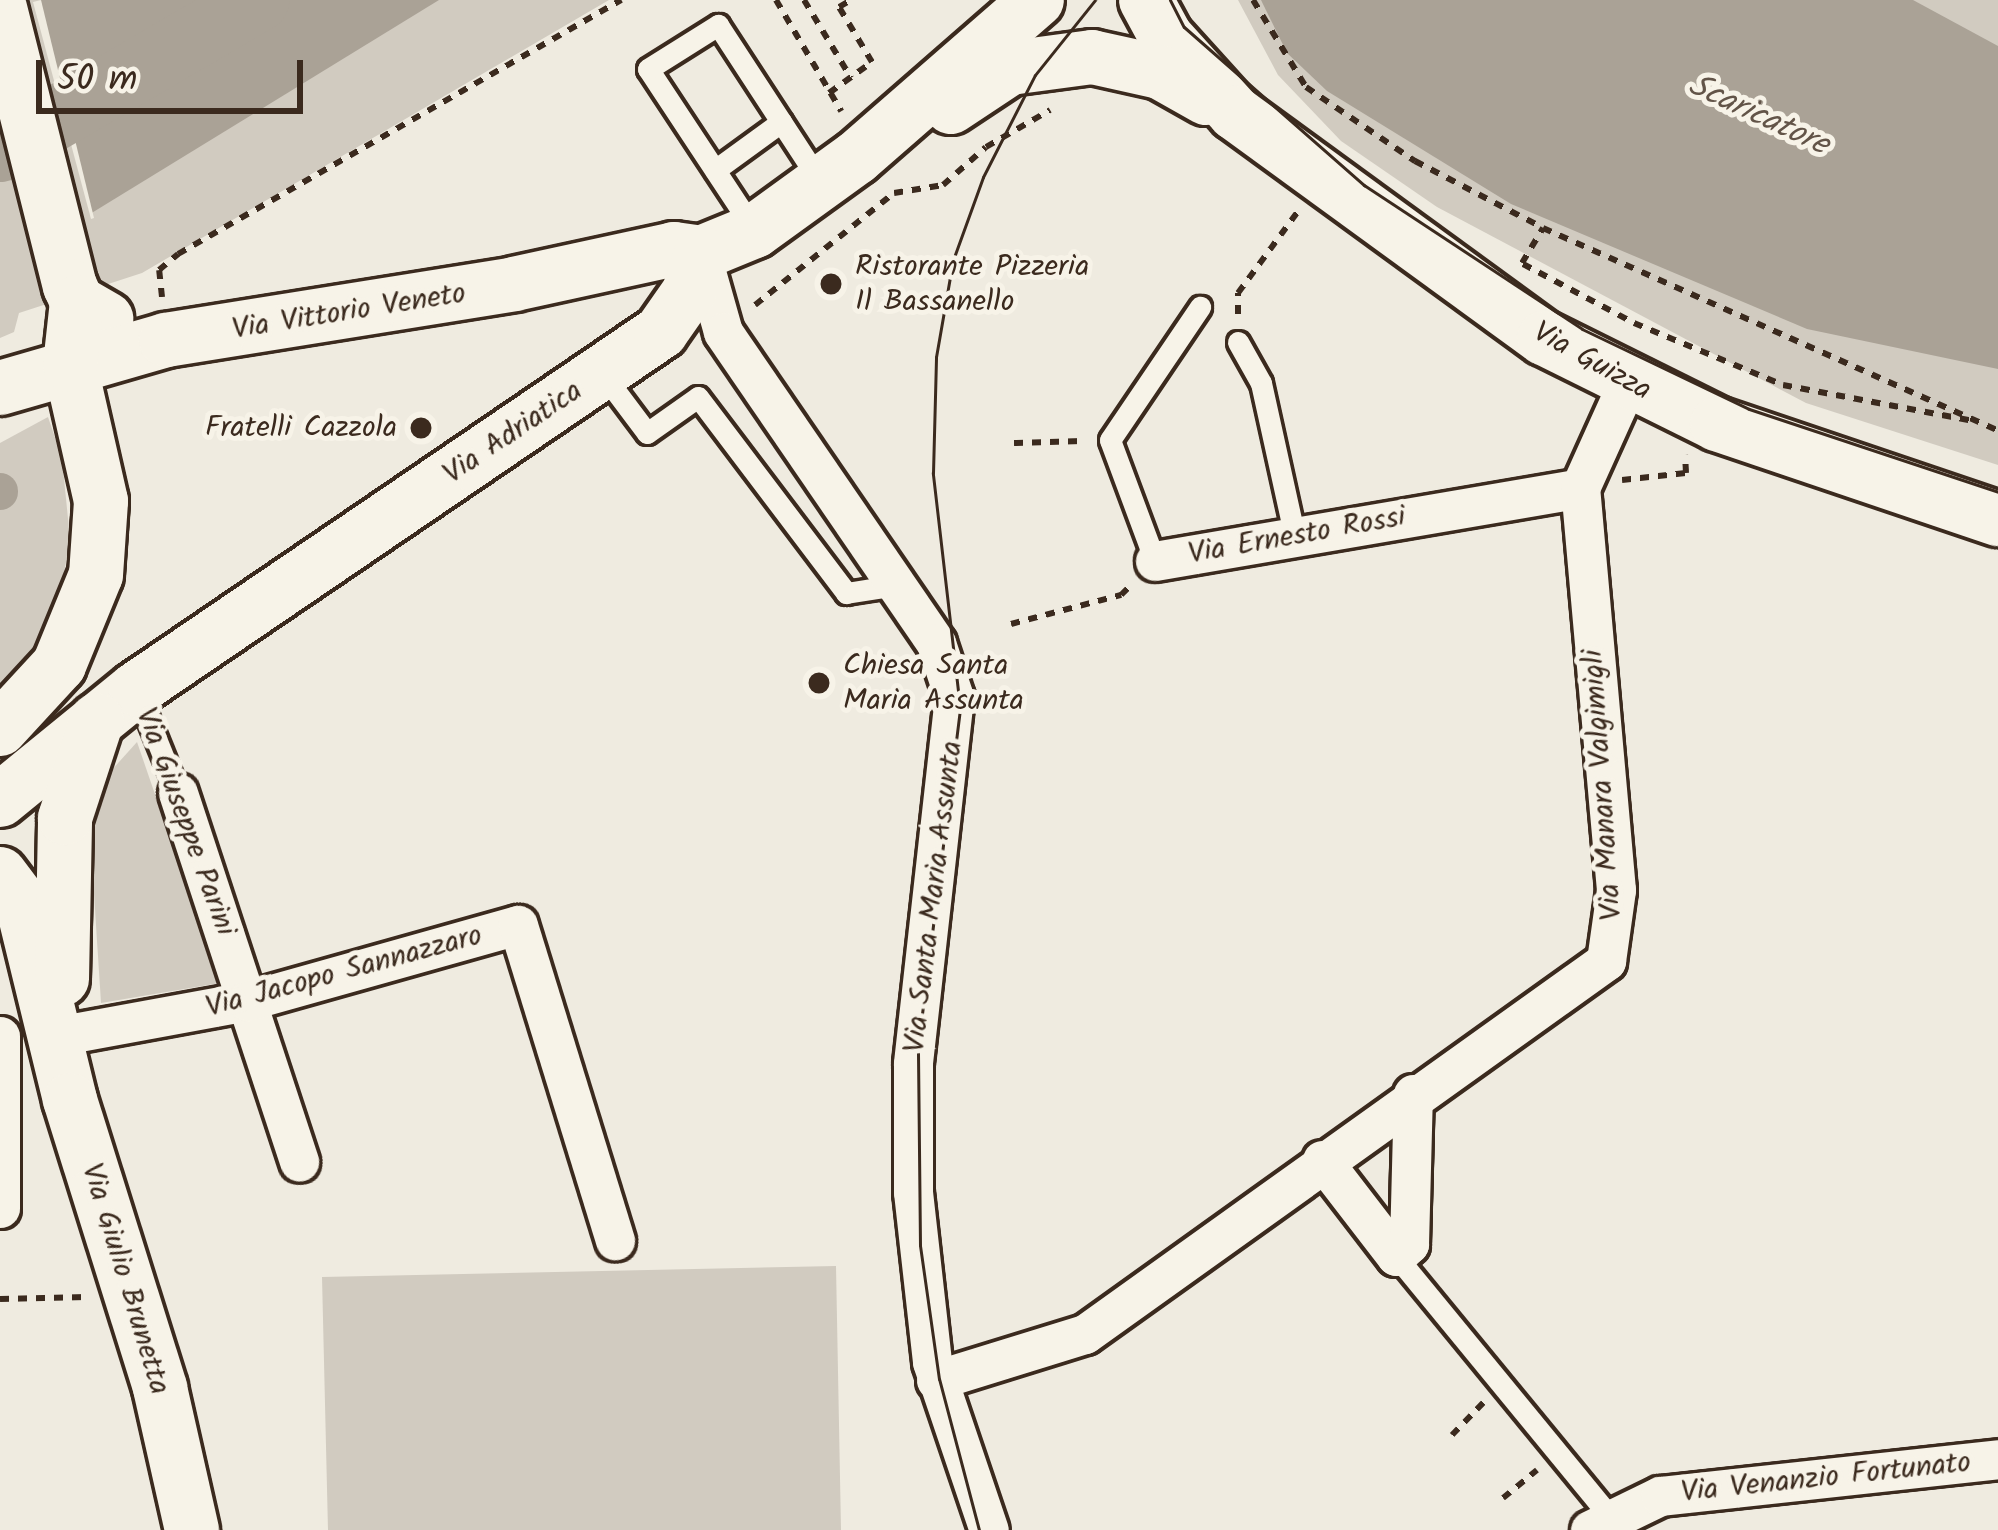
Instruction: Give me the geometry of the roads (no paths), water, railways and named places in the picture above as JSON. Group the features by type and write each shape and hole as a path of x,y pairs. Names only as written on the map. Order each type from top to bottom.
{"main road":[{"path":"701,253 755,232 821,183 872,124 1037,0"},
{"name":"Via Guizza","path":"1146,0 1166,37 1235,113"},
{"path":"0,8 72,287 70,364 101,501 96,575 59,665 0,729"},
{"name":"Via Guizza","path":"872,124 946,110 1010,68 1093,57 1160,72 1235,113 1465,284 1627,383 1717,424 1998,519"},
{"name":"Via Vittorio Veneto","path":"9,384 166,340 514,284 674,249 701,253"},
{"name":"Via Adriatica","path":"0,800 117,704 662,332 689,292 701,253"},
{"path":"72,287 166,340"},
{"name":"Via Giulio Brunetta","path":"56,1033 65,818 117,704"},
{"name":"Via Giulio Brunetta","path":"0,874 22,903 160,1388 192,1530"}],"street":[{"name":"Via Santa Maria Assunta","path":"701,253 722,332 898,585 947,667 956,708 913,1064 917,1251 936,1380 986,1529"},
{"name":"Via Manara Valgimigli","path":"936,1380 1084,1334 1413,1094 1606,962 1615,932 1590,485 1627,383"},
{"name":"Via Ernesto Rossi","path":"1155,560 1590,485"},
{"name":"Via Giuseppe Parini","path":"178,793 298,1162"},
{"name":"Via Jacopo Sannazzaro","path":"56,1033 248,1000 518,925 615,1240"},
{"path":"0,1036 0,1208"},
{"path":"1322,1160 1396,1256 1408,1244 1413,1094"},
{"name":"Via Venanzio Fortunato","path":"1607,1525 1660,1496 1998,1459"}],"lane":[{"path":"755,232 648,69 718,25 821,183"},
{"path":"715,170 781,122"},
{"name":"Via Ernesto Rossi","path":"1155,560 1111,440 1200,308"},
{"path":"1238,342 1261,383 1295,537"},
{"path":"602,373 647,433 698,397 846,592 898,585"},
{"name":"Via Giuseppe Parini","path":"117,704 178,793"},
{"path":"1396,1256 1556,1451 1607,1525"}],"water":[{"path":"40,0 439,0 90,214"},
{"name":"Scaricatore","path":"1261,0 1913,0 1998,46 1998,369 1807,329 1511,204 1327,91 1287,53"}],"waterway":[{"path":"0,150 257,0"}],"tram line":[{"path":"979,1530 939,1379 920,1245 918,1046 960,708 933,473 936,357 953,260 983,177 1035,75 1095,0"},
{"path":"1170,0 1184,27 1364,185 1582,329 1749,409 1998,492"}],"place":[{"name":"Ristorante Pizzeria Il Bassanello","path":"831,284"},
{"name":"Fratelli Cazzola","path":"421,428"},
{"name":"Chiesa Santa Maria Assunta","path":"819,683"}]}
